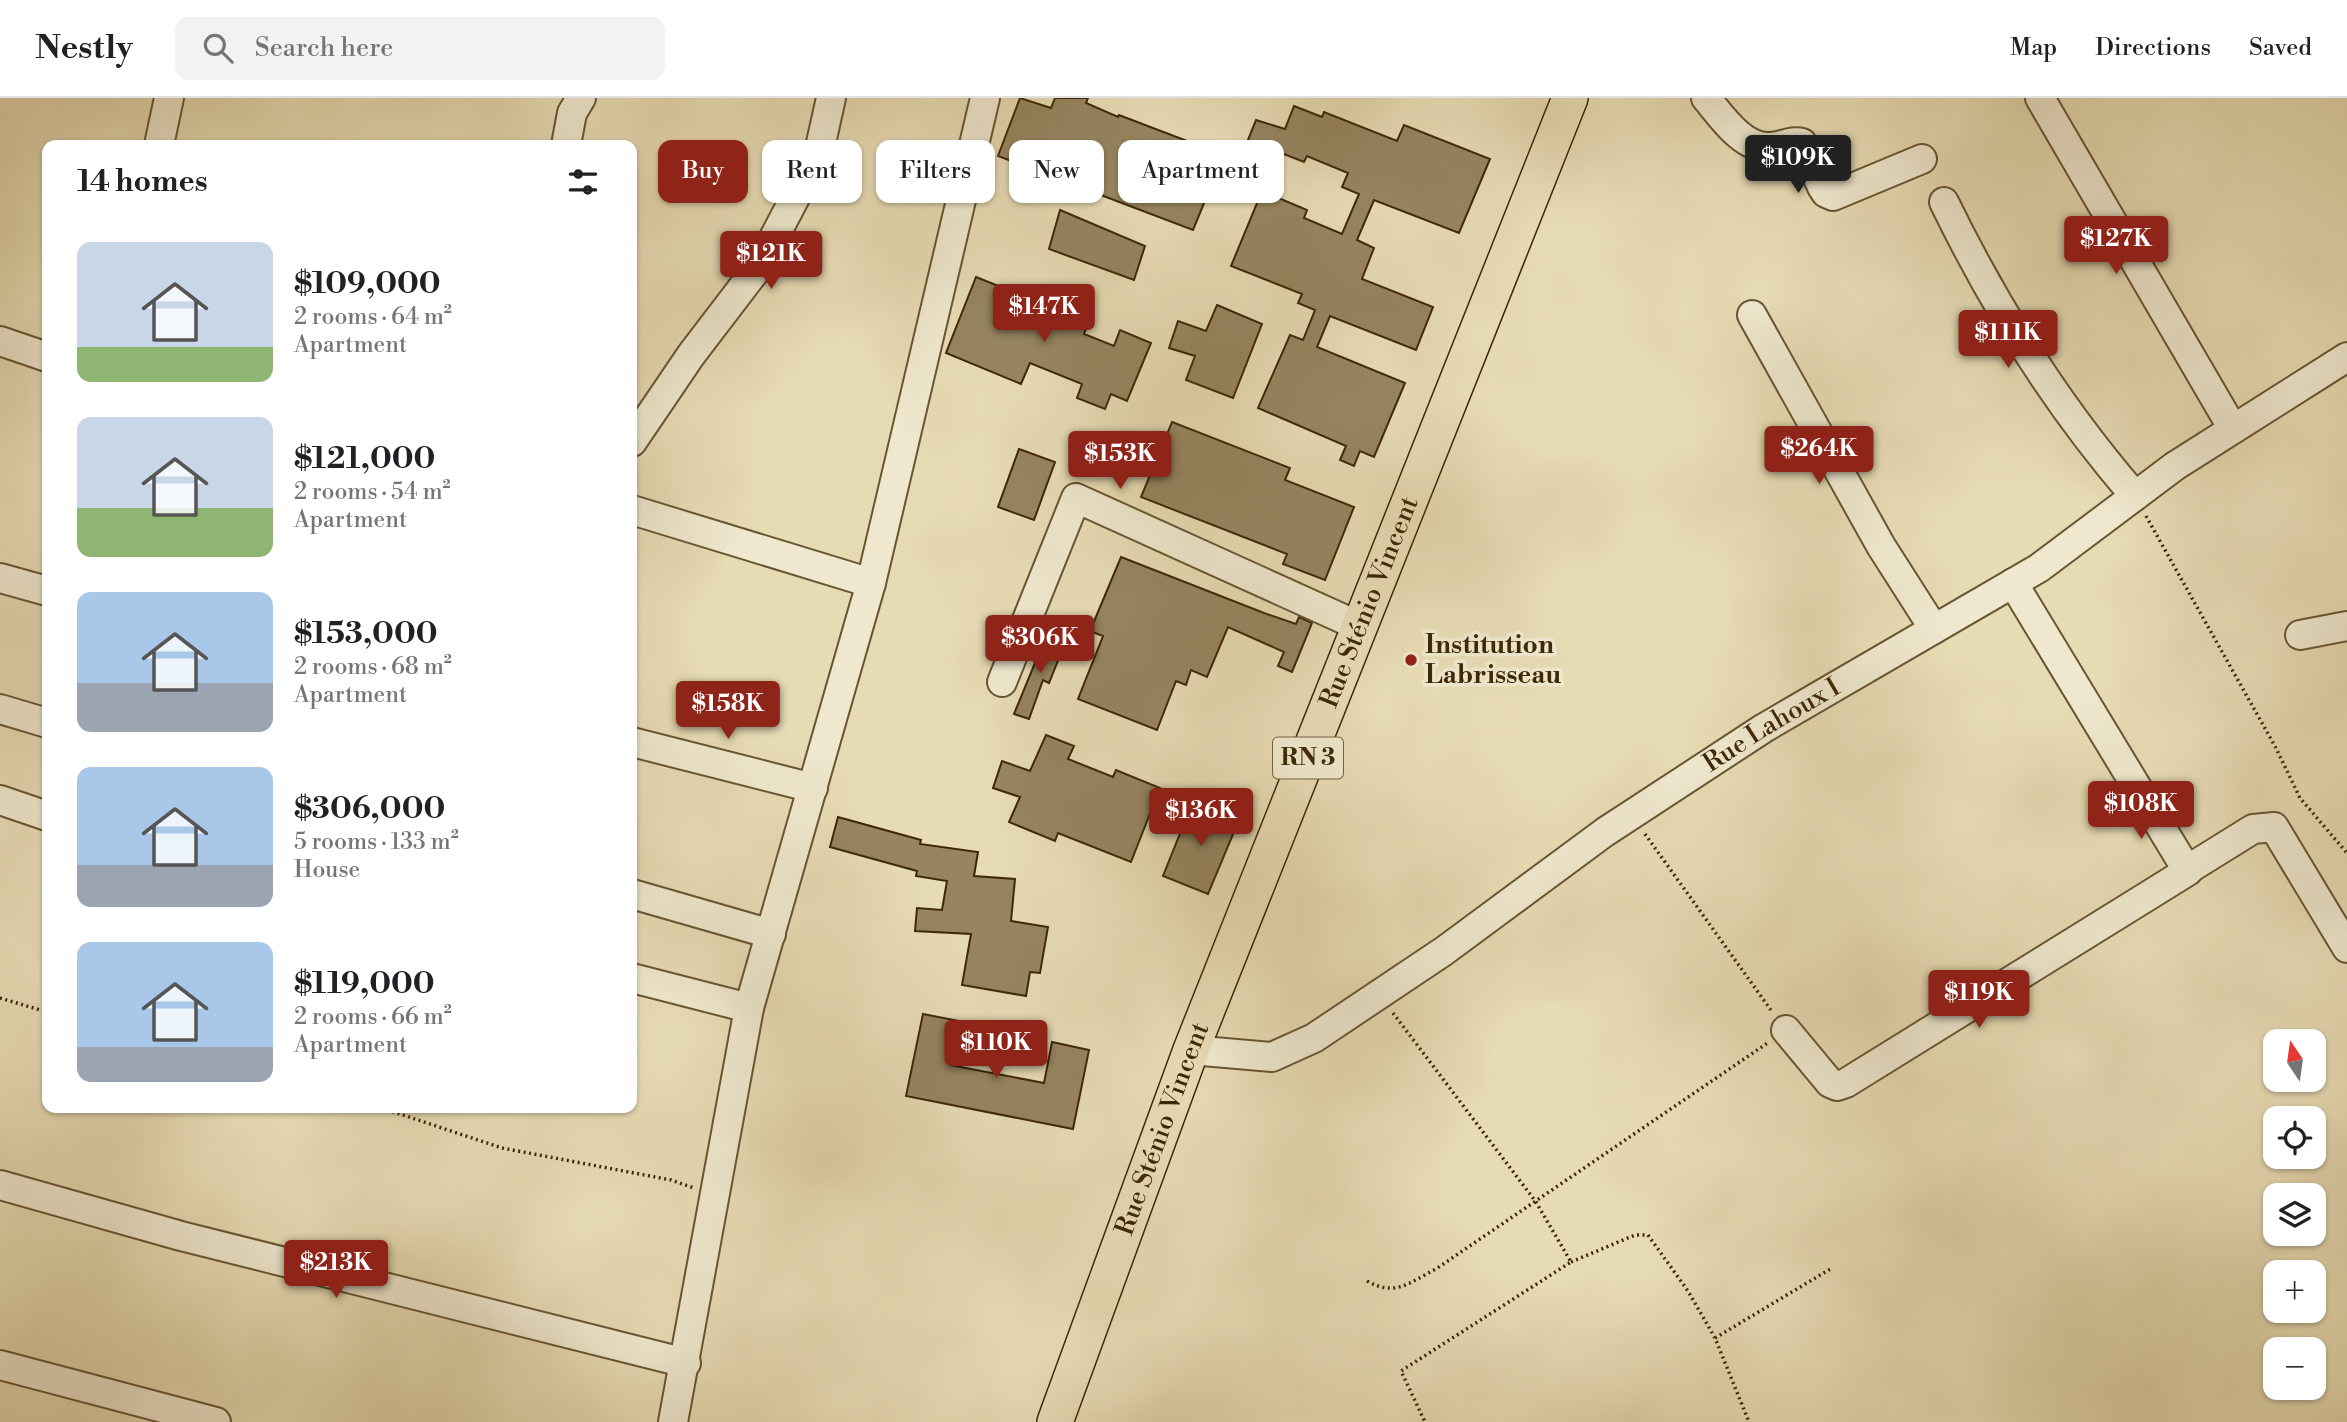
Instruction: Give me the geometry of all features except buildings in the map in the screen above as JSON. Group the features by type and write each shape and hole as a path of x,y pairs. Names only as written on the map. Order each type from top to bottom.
{"main road":[{"name":"Rue Sténio Vincent","path":"1055,1422 1191,1051 1570,98"}],"street":[{"path":"160,140 169,98"},
{"path":"567,140 572,113 580,98"},
{"path":"637,435 691,355 759,266 819,152 831,98"},
{"path":"673,1422 686,1363 749,1008 871,583 985,98"},
{"path":"1706,98 1742,138 1761,147 1794,141 1802,143 1822,187 1826,193 1833,196 1922,159"},
{"path":"2040,98 2233,429"},
{"path":"1944,202 1969,254 2022,348 2098,454 2135,496"},
{"path":"1752,316 1881,546 1934,629"},
{"path":"0,341 42,355"},
{"name":"Rue Lahoux I","path":"1191,1051 1272,1058 1314,1038 1379,995 1631,815 1764,728 2039,568 2135,496 2233,429 2347,357"},
{"path":"1002,682 1076,498 1361,627"},
{"path":"637,512 871,583"},
{"path":"0,578 42,590"},
{"path":"2013,583 2188,871"},
{"path":"2300,635 2347,626"},
{"path":"0,709 42,722"},
{"path":"637,743 813,788"},
{"path":"0,800 42,814"},
{"path":"1786,1030 1830,1083 1837,1086 1846,1083 2253,829 2274,827 2347,948"},
{"path":"637,895 771,934"},
{"path":"637,979 749,1008"},
{"path":"0,1185 181,1236 686,1363"},
{"path":"0,1365 216,1422"}],"path":[{"path":"2135,496 2276,748 2300,798 2347,853"},
{"path":"1367,1281 1383,1290 1392,1290 1436,1269 1786,1030 1631,815"},
{"path":"1379,995 1536,1202 1571,1262"},
{"path":"0,998 42,1011"},
{"path":"397,1113 502,1148 671,1180 716,1195"},
{"path":"1425,1422 1401,1371 1571,1262 1635,1235 1648,1235 1688,1291 1715,1338 1749,1422"},
{"path":"1715,1338 1832,1268"}],"place":[{"name":"Institution Labrisseau","path":"1411,660"}]}
